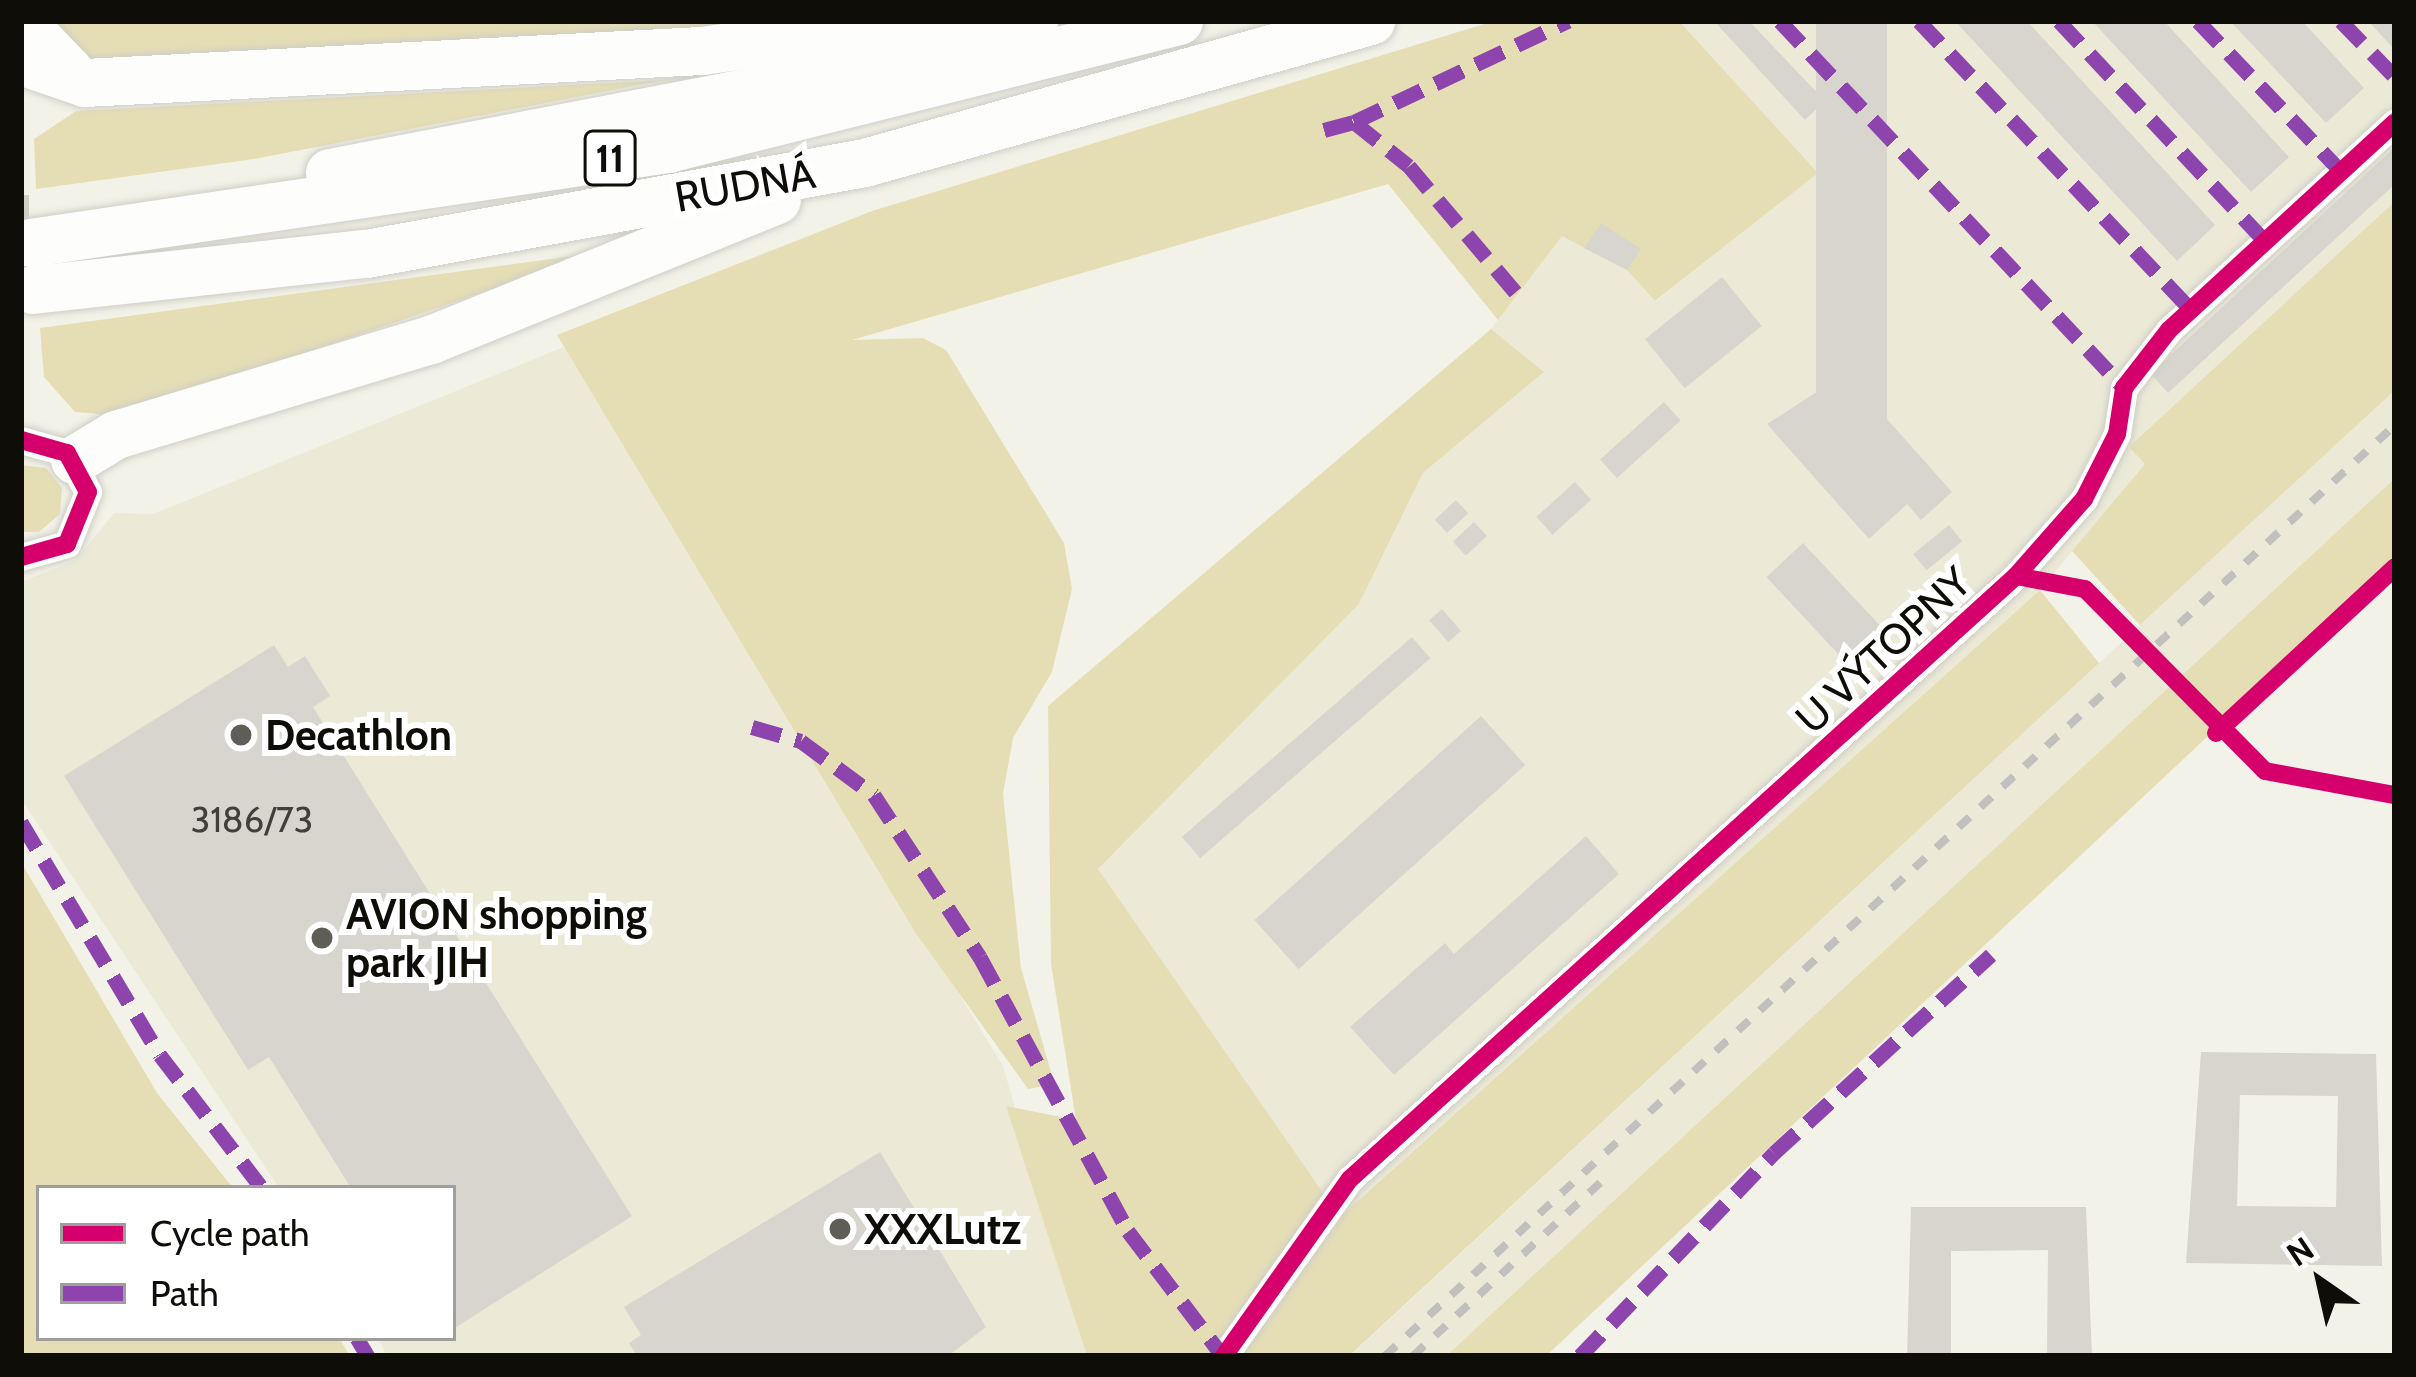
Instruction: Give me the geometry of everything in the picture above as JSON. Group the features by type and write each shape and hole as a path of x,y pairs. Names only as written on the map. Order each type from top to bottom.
{"highway":[{"path":"22,21 86,83"},
{"path":"21,64 86,83 701,51 910,21"},
{"path":"31,250 170,205 704,100 1034,21"},
{"name":"RUDNÁ","path":"31,250 668,148 1179,21"},
{"name":"RUDNÁ","path":"31,250 367,254 865,163 1372,21"},
{"path":"75,460 116,435 431,340 865,163"}],"street":[{"path":"21,64 21,95"},
{"name":"U VÝTOPNY","path":"1224,1356 1350,1179 2016,576 2084,499 2117,434 2123,388 2169,330 2395,122"},
{"path":"21,440 75,460 88,492 82,526 57,550 21,557"}],"shaded area":[{"path":"35,21 787,21 104,65 69,57"},
{"path":"1494,21 1679,21 1818,173 1655,301 1627,270 1562,236 1498,320 1388,184 852,340 923,338 946,350 1064,543 1072,589 1052,672 1013,738 1003,794 1021,968 1051,1072 1050,1085 1028,1089 915,932 557,335 872,211"},
{"path":"1679,21 2395,21 2395,201 2130,447 2145,464 2040,590 1340,1217 1097,869 1359,604 1423,473 1543,373 1491,329 1562,235 1627,270 1656,301 1817,173"},
{"path":"665,80 254,159 36,189 34,139 76,111"},
{"path":"2395,201 2395,390 2140,625 2072,551 2145,464 2129,447"},
{"path":"596,253 125,416 75,412 44,377 40,328"},
{"path":"1491,329 1544,372 1423,473 1359,604 1098,869 1340,1217 2040,590 2099,663 1349,1356 1087,1356 1006,1106 1076,1120 1051,964 1048,706"},
{"path":"564,347 1003,1066 1087,1356 387,1356 380,1341 456,1341 456,1185 277,1185 21,799 21,582 76,560 114,513 153,514"},
{"path":"2395,389 2395,478 2070,779 1446,1356 1350,1356"},
{"path":"21,465 46,468 62,488 60,514 39,532 21,532"},
{"path":"2395,478 2395,561 1546,1356 1446,1356"},
{"path":"21,862 157,1093 231,1185 36,1185 36,1341 341,1341 350,1356 21,1356"}],"building":[{"path":"1714,21 1749,21 1825,101 1805,120"},
{"path":"1816,21 1887,21 1887,443 1816,443"},
{"path":"1955,21 2027,21 2215,225 2177,261"},
{"path":"2092,21 2164,21 2289,157 2251,192"},
{"path":"2230,21 2302,21 2364,88 2326,123"},
{"path":"2368,21 2395,21 2395,50 2382,36"},
{"path":"2395,147 2395,184 2168,393 2152,375 2162,363"},
{"path":"1601,223 1641,249 1627,270 1584,248"},
{"path":"1722,277 1762,326 1685,388 1645,339"},
{"path":"1846,373 1952,492 1921,520 1907,504 1869,539 1767,424"},
{"path":"1664,402 1681,421 1617,478 1600,460"},
{"path":"1575,482 1591,500 1552,535 1536,517"},
{"path":"1456,500 1468,513 1447,533 1435,520"},
{"path":"1474,522 1487,536 1466,556 1453,542"},
{"path":"1949,525 1962,541 1926,570 1913,554"},
{"path":"1803,543 1888,634 1851,668 1766,577"},
{"path":"1442,609 1461,631 1448,642 1429,620"},
{"path":"1412,637 1430,658 1200,858 1182,837"},
{"path":"274,645 288,667 305,656 330,696 313,707 632,1216 456,1327 456,1185 349,1185 269,1057 248,1070 64,776"},
{"path":"1481,716 1525,765 1299,969 1254,920"},
{"path":"1586,836 1619,874 1394,1075 1350,1027 1445,943 1454,954"},
{"path":"2201,1052 2376,1054 2382,1266 2186,1263","holes":["2240,1095 2338,1096 2336,1207 2237,1206"]},
{"name":"XXXLutz","path":"880,1152 986,1327 948,1356 637,1356 629,1343 641,1335 624,1307"},
{"path":"1911,1207 2086,1207 2092,1356 2047,1356 2048,1250 1951,1251 1951,1356 1907,1356"}],"tunnel":[{"path":"21,219 29,219"}],"railway":[{"path":"1385,1356 2395,425"},
{"path":"1413,1356 1602,1181"}],"marked path":[{"path":"1354,122 1568,21"},
{"path":"1780,21 2124,388"},
{"path":"1919,21 2191,310"},
{"path":"2059,21 2266,242"},
{"path":"2198,21 2342,172"},
{"path":"2341,21 2395,77"},
{"path":"1324,130 1354,122 1409,166 1518,295"},
{"path":"752,727 801,741 874,795 980,957 1128,1231 1223,1356"},
{"path":"21,822 160,1055 260,1185"},
{"path":"1580,1356 1774,1153 1991,955"},
{"path":"359,1341 368,1356"}],"cycle path":[{"path":"1224,1356 1350,1179 2016,576 2084,499 2117,434 2124,388 2169,330 2395,122"},
{"path":"21,440 67,453 88,492 67,544 21,557"},
{"path":"2216,733 2395,567"},
{"path":"2016,576 2085,589 2265,771 2395,795"}],"place":[{"name":"Decathlon","path":"241,735"},
{"name":"AVION shopping park JIH","path":"322,938"},
{"name":"XXXLutz","path":"840,1229"}]}
